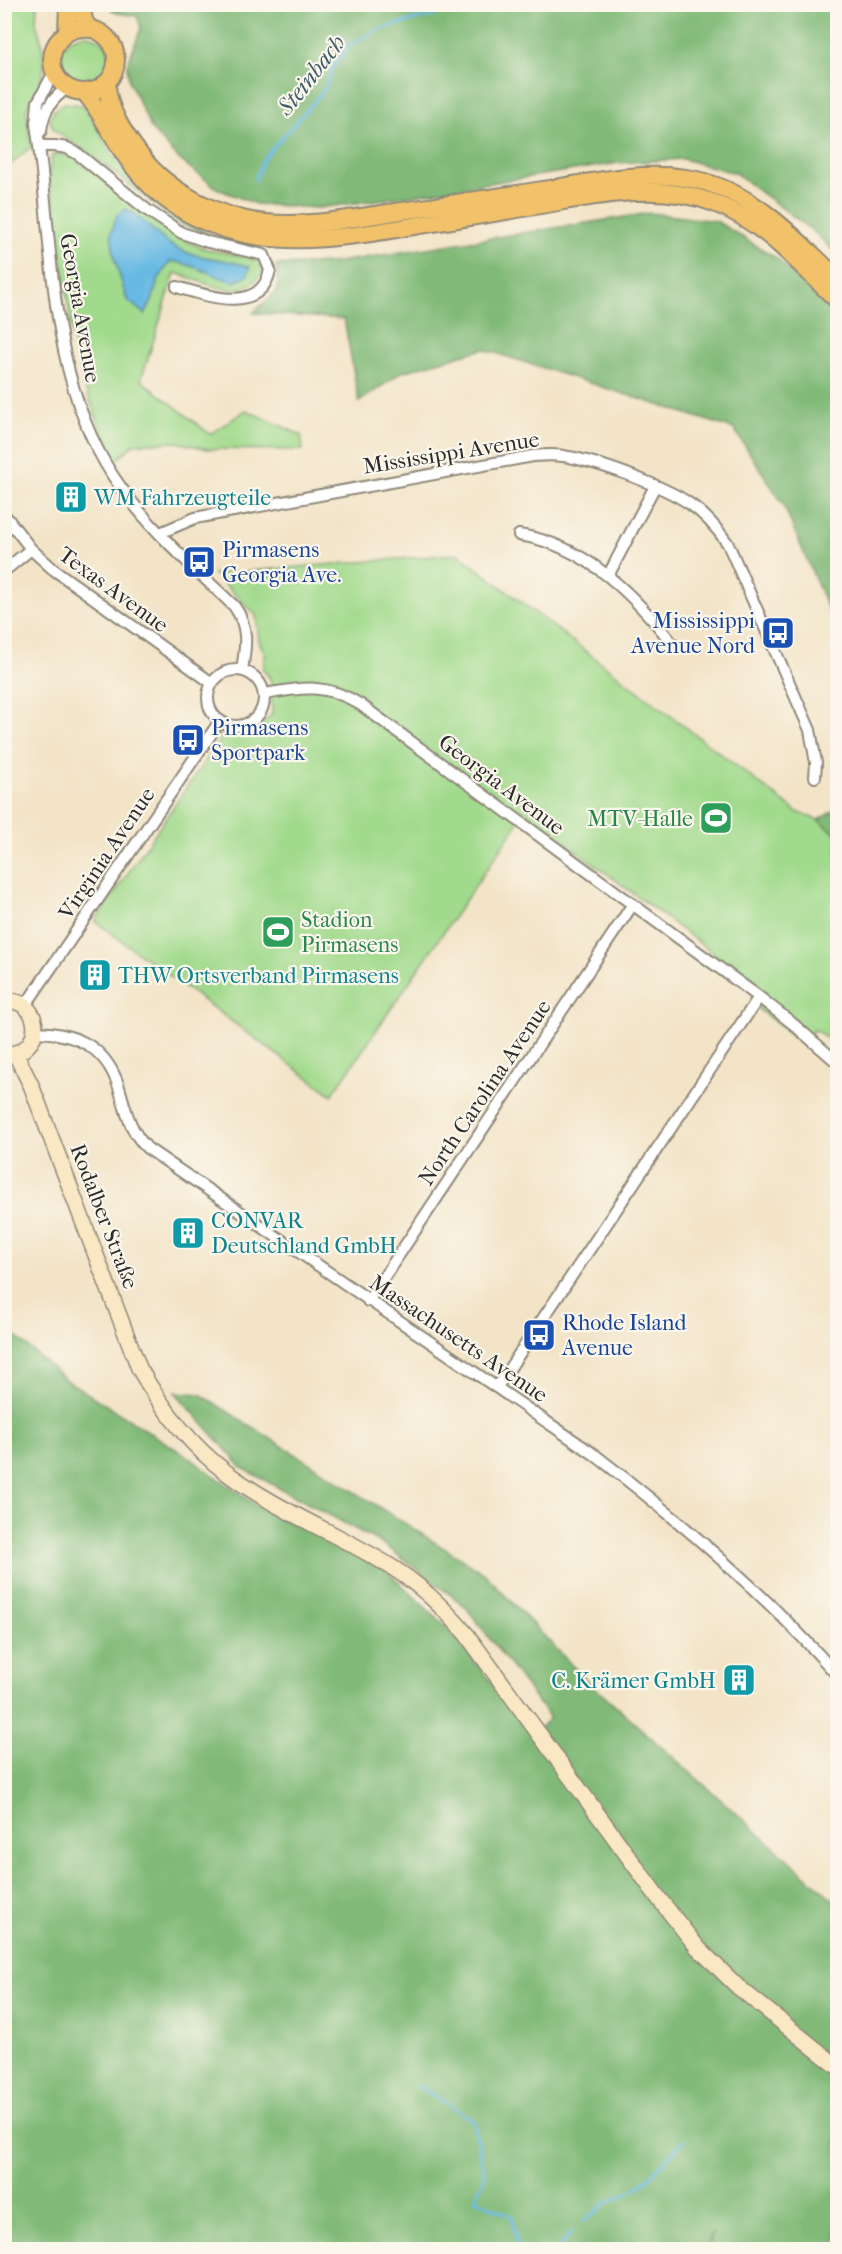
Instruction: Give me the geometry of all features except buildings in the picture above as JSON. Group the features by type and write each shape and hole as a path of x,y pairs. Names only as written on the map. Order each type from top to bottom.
{"main road":[{"path":"68,4 68,33"},
{"path":"81,4 84,20 89,28 107,38 115,50 115,71 107,83 97,90 85,93 68,88 61,83 54,72 52,61 59,41 68,33 80,28 89,28"},
{"path":"107,83 107,94 115,114 145,161 169,184 204,204 226,213 265,223 292,224 351,219 632,177 672,177 698,180 731,192 772,217 837,279"},
{"path":"85,93 122,150 142,177 157,192 198,220 229,231 282,239 322,239 368,234 607,194 649,191 675,193 716,203 746,220 785,252 837,301"},
{"path":"4,1001 18,1002 25,1006 34,1018 35,1032"},
{"name":"Rodalber Straße","path":"35,1032 28,1046 10,1054 32,1085 130,1346 154,1394 182,1431 226,1472 285,1509 388,1565 432,1597 467,1635 653,1892 698,1948 738,1987 837,2067"}],"street":[{"name":"Georgia Avenue","path":"54,72 36,109 36,124 64,353 82,414 100,454 126,493 159,533 241,615 246,633 242,670"},
{"name":"Georgia Avenue","path":"39,146 42,123 48,106 58,94 68,88"},
{"path":"39,146 67,148 147,210 182,233 195,239 264,255 270,270 265,285 259,291 242,298 219,297 177,287"},
{"name":"Mississippi Avenue","path":"159,533 195,518 532,456 568,456 655,486 675,494 701,512 728,544 810,730 815,753 815,777"},
{"path":"608,576 655,486"},
{"name":"Texas Avenue","path":"4,514 31,549 70,583 212,683"},
{"path":"519,535 533,537 562,547 608,576 646,611 676,648"},
{"path":"4,571 31,549"},
{"path":"242,670 255,676 263,687 265,694 263,708 248,724 234,726 220,721 210,707 208,695 212,683 222,674 242,670"},
{"name":"Georgia Avenue","path":"265,694 295,688 318,688 350,698 759,997 837,1063"},
{"name":"Virginia Avenue","path":"25,1006 220,721"},
{"name":"North Carolina Avenue","path":"368,1301 633,904"},
{"path":"498,1387 759,997"},
{"name":"Massachusetts Avenue","path":"35,1032 66,1035 86,1042 113,1072 132,1129 147,1148 588,1449 674,1518 747,1583 837,1676"}],"green space":[{"path":"5,4 37,5 36,23 42,43 44,68 40,84 26,110 32,146 5,169"},
{"path":"110,5 837,5 837,254 814,232 735,173 683,159 618,163 318,208 256,204 218,189 180,160 152,130 129,81 127,65 141,28 137,16 117,13 110,8"},
{"path":"80,35 90,35 103,42 110,55 110,65 103,78 90,85 80,85 71,81 64,74 60,65 60,55 64,46 71,39"},
{"path":"64,103 82,105 116,160 142,188 176,214 213,237 177,222 94,157 54,130 50,120 53,111"},
{"path":"62,154 74,157 133,206 181,238 206,249 260,262 263,273 253,283 243,288 221,288 175,273 141,380 210,434 246,410 301,435 303,450 208,449 176,442 134,444 117,460 112,456 87,393 73,339 49,172 52,155"},
{"path":"650,213 716,221 778,259 837,319 837,630 783,504 734,429 483,349 402,372 359,402 344,319 253,313 278,290 276,265 332,263"},
{"path":"458,554 797,812 818,820 837,834 837,1045 814,1029 804,1045 756,1007 766,993 522,810 515,828 332,1095 95,921 227,729 247,732 257,728 272,714 271,680 263,669 265,654 259,641 256,615 214,574"},
{"path":"837,809 837,834 818,820"},
{"path":"4,1326 66,1380 184,1454 262,1509 385,1569 445,1626 534,1733 550,1718 465,1606 383,1544 242,1468 175,1392 200,1394 485,1574 585,1679 837,1903 837,2249 709,2249 713,2232 705,2250 5,2249"}],"water":[{"path":"126,209 178,249 186,253 250,267 247,276 234,282 186,264 170,261 158,280 152,301 145,314 127,300 114,257 111,233 117,215"}],"waterway":[{"name":"Steinbach","path":"255,180 264,158 325,89 332,69 349,45 380,29 438,14 449,4"},
{"name":"Steinbach","path":"827,4 838,12"},
{"path":"418,2086 473,2120 485,2176 475,2199 512,2216 518,2250"},
{"path":"583,2222 605,2204 637,2188 684,2140"},
{"path":"557,2250 572,2232"}],"place":[{"name":"WM Fahrzeugteile","path":"71,497"},
{"name":"Pirmasens Georgia Ave.","path":"199,562"},
{"name":"Mississippi Avenue Nord","path":"778,633"},
{"name":"Pirmasens Sportpark","path":"188,740"},
{"name":"MTV-Halle","path":"716,818"},
{"name":"Stadion Pirmasens","path":"278,932"},
{"name":"THW Ortsverband Pirmasens","path":"95,975"},
{"name":"CONVAR Deutschland GmbH","path":"188,1233"},
{"name":"Rhode Island Avenue","path":"539,1335"},
{"name":"C. Krämer GmbH","path":"739,1680"}]}
